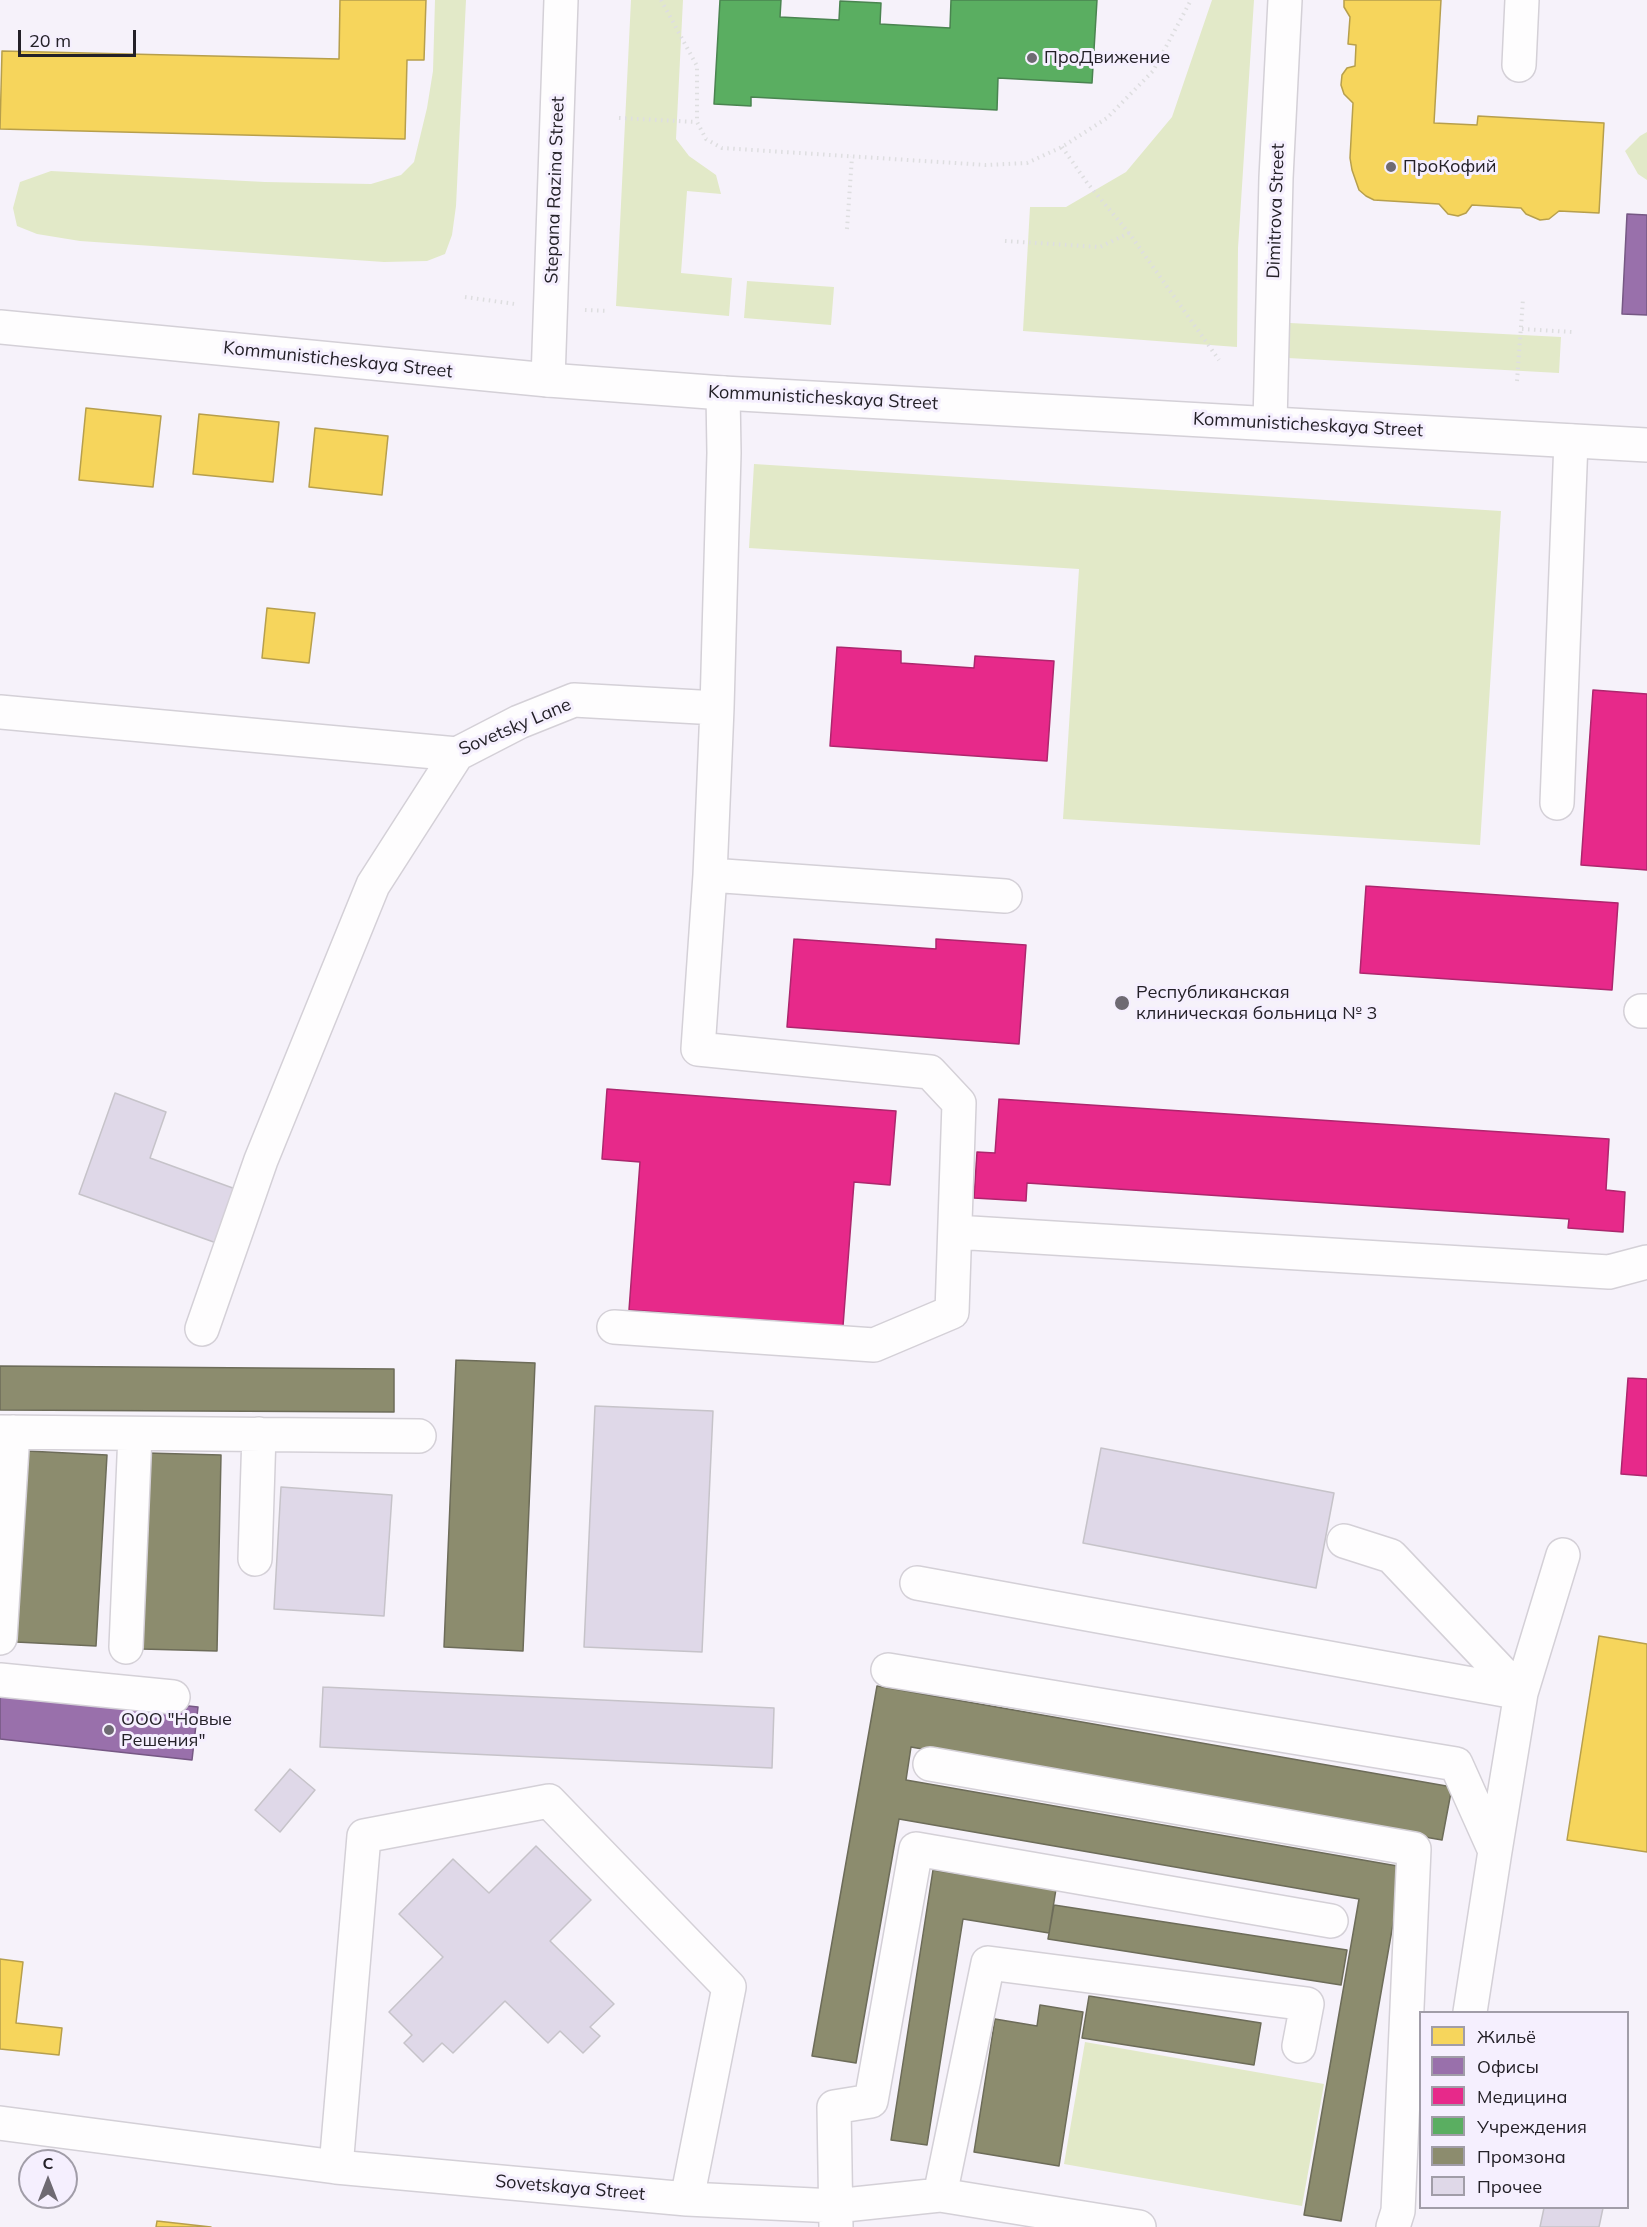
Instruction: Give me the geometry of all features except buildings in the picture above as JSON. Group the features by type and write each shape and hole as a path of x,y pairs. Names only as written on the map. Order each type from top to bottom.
{"street":[{"name":"Stepana Razina Street","path":"548,380 561,0"},
{"name":"Dimitrova Street","path":"1270,423 1276,178 1286,0"},
{"path":"1519,65 1522,0"},
{"name":"Kommunisticheskaya Street","path":"0,327 548,380 723,393 1647,445"},
{"path":"614,1327 874,1344 952,1312 959,1102 930,1072 698,1049 710,875 717,708 724,453 723,393"},
{"path":"1557,803 1570,441"},
{"name":"Sovetsky Lane","path":"0,712 457,754 519,722 574,700 717,708"},
{"path":"202,1329 261,1160 373,885 457,754"},
{"path":"710,875 1005,896"},
{"path":"955,1232 1609,1272 1647,1262"},
{"path":"0,1638 6,1432 418,1436"},
{"path":"126,1647 135,1434"},
{"path":"255,1559 259,1434"},
{"path":"1344,1541 1390,1556 1521,1693"},
{"path":"1470,2011 1521,1693 1563,1555"},
{"path":"917,1583 1521,1693"},
{"path":"888,1670 1456,1764 1495,1851"},
{"path":"0,1680 173,1697"},
{"path":"930,1764 1414,1850 1395,2219"},
{"path":"336,2167 364,1836 549,1801 729,1987 687,2199"},
{"path":"835,2216 834,2107 871,2101 916,1849 1330,1921"},
{"path":"940,2195 988,1963 1307,2004 1299,2046"},
{"name":"Sovetskaya Street","path":"0,2123 336,2167 687,2199 835,2216 940,2195 1139,2227"},
{"path":"1395,2219 1419,2157"}],"path":[{"path":"662,0 698,66 698,122 706,139 722,148 986,165 1027,163 1062,147 1107,118 1153,71 1191,0"},
{"path":"619,118 698,122"},
{"path":"1062,147 1088,184 1129,233 1219,360"},
{"path":"848,229 852,157"},
{"path":"1005,242 1100,247 1129,233"},
{"path":"1517,381 1523,299"},
{"path":"1522,329 1572,332"}],"green space":[{"path":"435,0 466,0 456,206 452,235 445,254 427,261 384,262 80,241 37,234 17,226 13,208 20,182 51,171 265,182 371,184 401,175 414,162 427,108 433,71"},
{"path":"631,0 683,0 676,139 689,156 716,175 721,194 687,191 681,273 732,278 729,316 616,306"},
{"path":"1212,0 1254,0 1238,248 1237,347 1023,331 1030,207 1066,207 1126,172 1172,117"},
{"path":"1647,132 1647,180 1638,174 1625,151"},
{"path":"747,281 834,287 831,325 744,318"},
{"path":"1290,323 1561,337 1559,373 1288,358"},
{"path":"754,464 1501,511 1480,845 1063,819 1079,569 749,548"},
{"path":"1085,2042 1324,2084 1302,2206 1064,2164"}],"place":[{"name":"ПроДвижение","path":"1032,58"},
{"name":"ПроКофий","path":"1391,167"},
{"name":"Республиканская клиническая больница № 3","path":"1122,1003"},
{"name":"ООО \"Новые Решения\"","path":"109,1730"}]}
